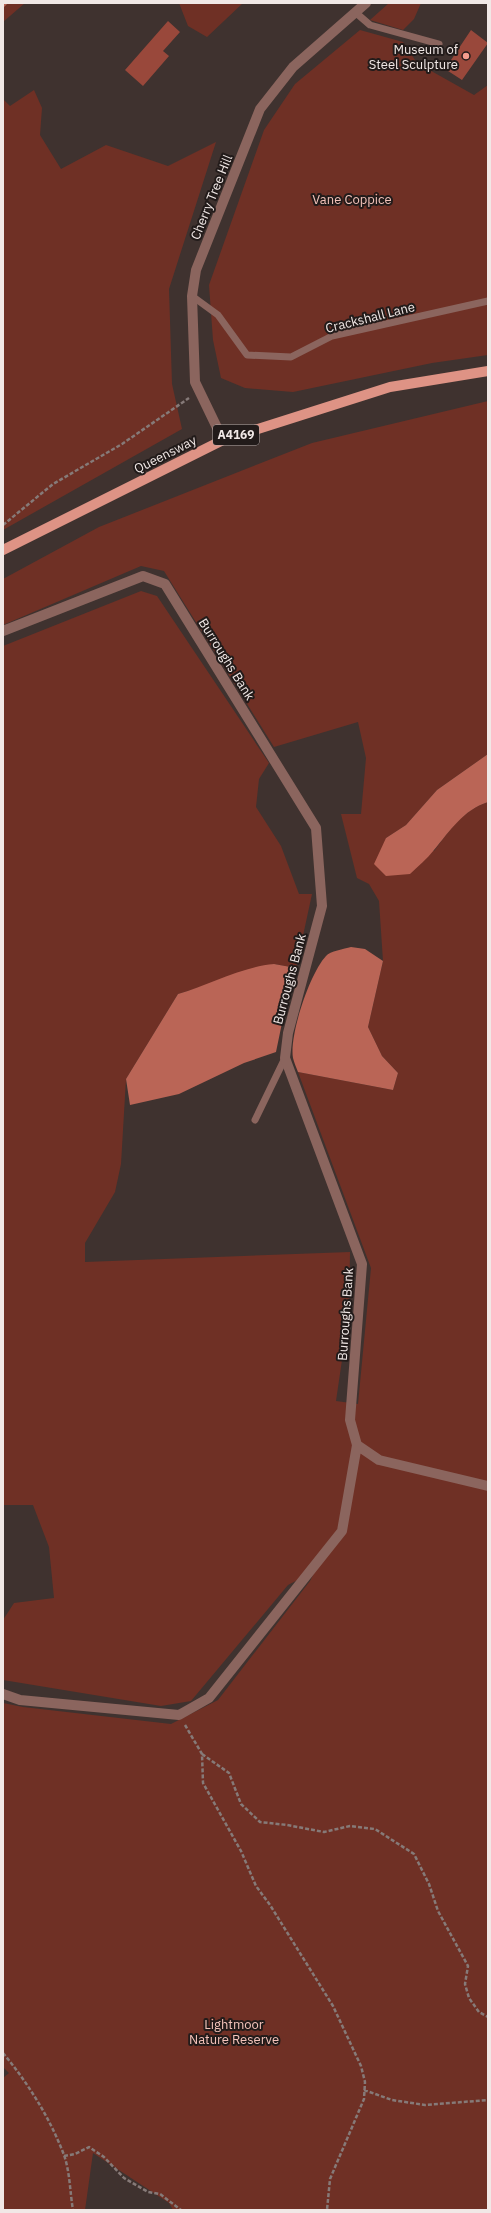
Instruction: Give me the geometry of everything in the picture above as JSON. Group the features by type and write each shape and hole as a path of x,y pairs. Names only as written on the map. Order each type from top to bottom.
{"main road":[{"name":"Queensway","path":"3,550 223,440 390,387 488,371"}],"street":[{"name":"Cherry Tree Hill","path":"223,440 195,382 192,296 196,270 260,109 293,68 366,3"},
{"name":"Burroughs Bank","path":"3,631 143,576 165,584 316,828 322,906 288,1033 285,1058 362,1264 350,1420 357,1445"},
{"path":"3,1694 20,1700 179,1715 209,1698 342,1531 357,1445 379,1460 488,1486"}],"lane":[{"path":"355,12 370,24 439,44"},
{"name":"Crackshall Lane","path":"192,296 218,315 247,355 291,358 332,336 488,302"},
{"path":"255,1120 285,1058"}],"path":[{"path":"3,525 53,484 122,444 200,392"},
{"path":"179,1715 192,1734 202,1754 203,1783 241,1851 256,1886 270,1905 333,2006 361,2066 364,2099 332,2170 327,2210"},
{"path":"202,1754 229,1773 241,1804 260,1822 287,1825 324,1832 350,1826 375,1828 414,1854 429,1884 438,1911 468,1966 465,1984 469,1998 479,2012 488,2017"},
{"path":"3,2052 23,2076 41,2106 64,2156 73,2210"},
{"path":"364,2090 392,2100 425,2105 488,2100"},
{"path":"64,2156 76,2154 90,2147 104,2157 124,2178 148,2192 160,2194 180,2210"}],"green space":[{"path":"5,3 25,3 3,22 3,5"},
{"path":"179,3 243,3 207,37 188,26"},
{"path":"389,3 421,3 414,19 403,30 370,20"},
{"name":"Vane Coppice","path":"360,30 403,42 417,63 474,95 488,85 488,355 432,363 293,392 245,388 221,378 213,340 209,285 264,130 295,84"},
{"path":"34,90 42,108 40,135 61,169 106,145 168,166 216,142 169,289 172,384 182,429 3,530 3,99 10,106"},
{"name":"Lightmoor Nature Reserve","path":"488,401 488,754 437,790 406,825 386,838 434,851 457,822 471,810 488,802 488,2210 173,2210 169,2203 93,2153 85,2210 3,2210 3,2078 9,2073 3,2067 3,1703 23,1707 171,1724 218,1700 310,1581 315,1571 288,1585 191,1701 161,1706 3,1680 3,1620 14,1603 54,1598 49,1547 33,1505 3,1505 3,646 141,591 157,596 269,763 259,779 256,807 281,846 299,894 312,894 296,968 274,964 178,994 126,1079 121,1164 115,1192 85,1243 85,1262 350,1252 349,1312 336,1401 358,1404 371,1268 298,1072 393,1090 398,1073 382,1056 368,1027 383,961 379,901 369,884 357,878 341,814 361,814 366,758 358,722 274,747 164,571 141,566 3,625 3,579 99,527 312,443"}],"shaded area":[{"path":"488,754 488,802 471,810 464,816 410,874 386,876 374,864 386,838 406,825 437,790"},
{"path":"351,947 365,949 383,961 368,1027 382,1056 398,1073 393,1090 298,1072 293,1060 294,1035 297,1020 307,990 320,964 328,954"},
{"path":"274,964 296,968 289,989 276,1052 244,1063 179,1094 130,1105 126,1079 178,994 238,972"}],"building":[{"path":"168,21 180,32 163,51 169,56 143,86 125,70"},
{"name":"Museum of Steel Sculpture","path":"471,30 488,43 462,80 445,69"}],"place":[{"name":"Museum of Steel Sculpture","path":"466,56"}]}
